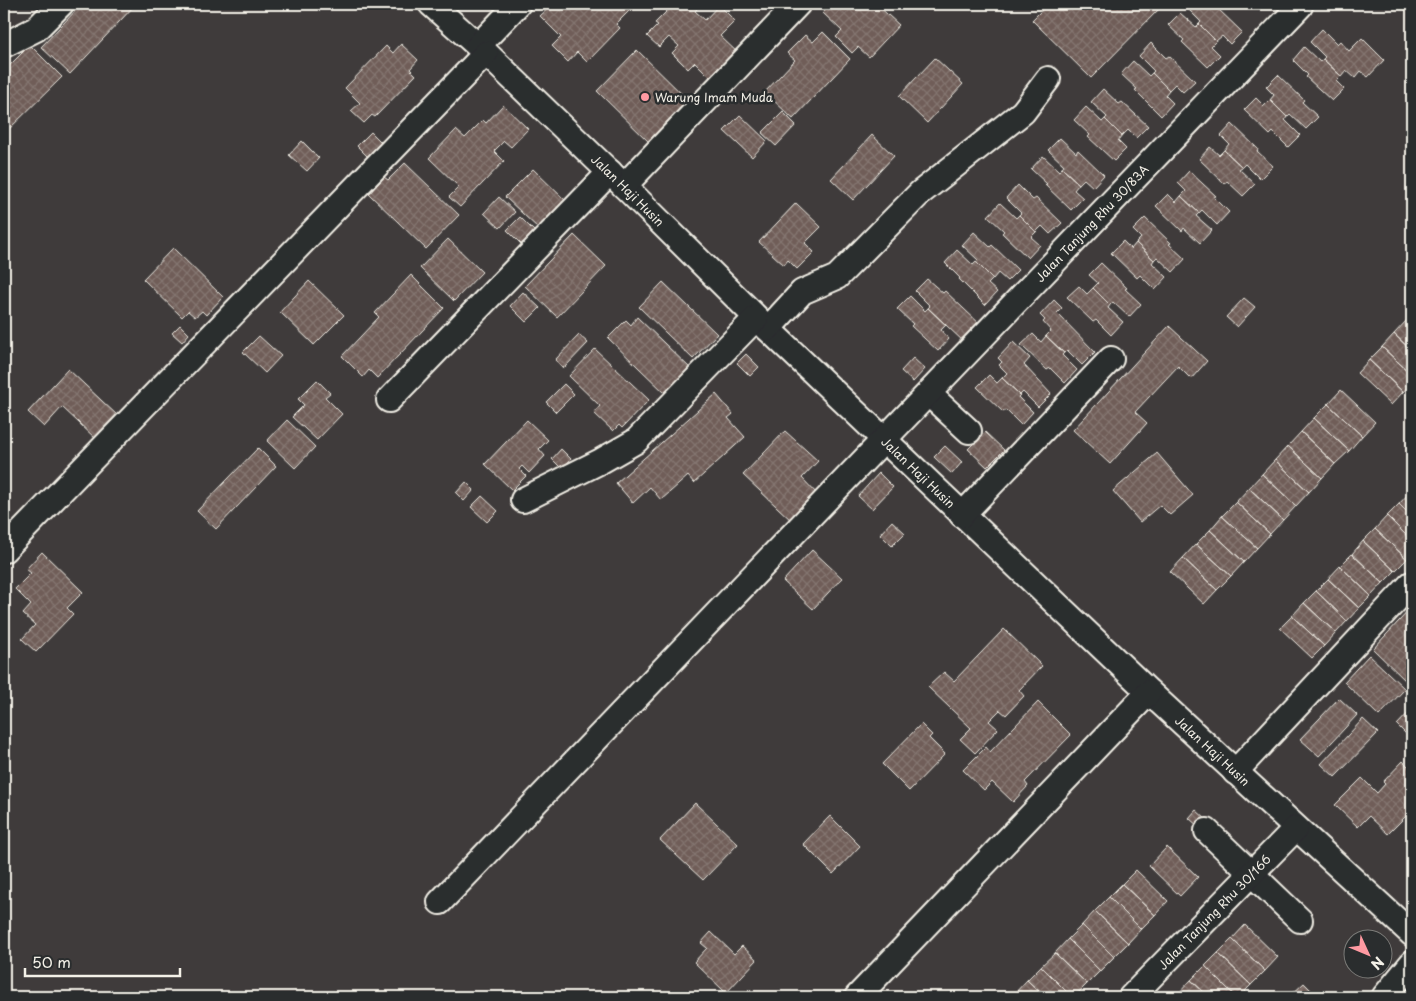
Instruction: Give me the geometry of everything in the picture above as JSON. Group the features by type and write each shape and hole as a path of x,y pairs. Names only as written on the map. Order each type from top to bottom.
{"street":[{"path":"4,45 36,29 61,4"},
{"name":"Jalan Haji Husin","path":"432,4 617,179 762,323 962,515 1149,692 1412,934"},
{"path":"4,550 482,50 518,4"},
{"path":"389,400 798,4"},
{"name":"Jalan Tanjung Rhu 30/83A","path":"440,902 1300,6"},
{"path":"523,500 601,461 636,441 762,323 802,292 837,277 920,193 1022,112 1048,79"},
{"path":"962,515 1111,359"},
{"path":"929,394 969,431"},
{"path":"1235,772 1411,584 1412,586"},
{"path":"857,997 1149,692"},
{"name":"Jalan Tanjung Rhu 30/166","path":"1131,997 1296,828"},
{"path":"1208,831 1300,920"},
{"path":"1384,997 1412,963"}],"building":[{"path":"82,4 136,4 70,74 41,47"},
{"path":"553,4 596,4 599,6 601,4 636,4 616,24 620,28 587,62 577,52 568,62 552,46 561,37 540,16"},
{"path":"674,4 702,4 695,11 705,20 719,5 735,21 720,36 740,55 714,81 695,62 688,69 672,53 679,46 669,37 659,47 647,36 658,25 655,23"},
{"path":"831,4 876,4 899,25 869,57 858,47 852,53 836,37 842,31 823,13"},
{"path":"1048,4 1164,4 1091,78 1032,20"},
{"path":"1189,4 1207,4 1213,10 1216,7 1242,32 1230,44 1222,36 1216,41 1186,7"},
{"path":"1180,13 1196,27 1199,24 1216,41 1211,46 1220,55 1208,67 1182,42 1184,40 1168,25"},
{"path":"1322,29 1337,44 1340,41 1349,51 1362,38 1384,60 1368,77 1361,71 1355,78 1346,70 1341,76 1323,59 1325,57 1310,42"},
{"path":"823,32 850,59 793,119 765,92 795,60 787,53 805,35 813,42"},
{"path":"1151,43 1166,58 1169,56 1195,81 1183,92 1175,84 1169,90 1139,56"},
{"path":"401,44 418,60 410,69 416,75 375,117 372,115 364,123 351,111 360,103 345,88 386,46 393,53"},
{"path":"30,45 62,77 4,134 4,71"},
{"path":"1304,47 1320,62 1323,59 1341,76 1336,81 1344,89 1332,101 1306,77 1308,75 1293,60"},
{"name":"Warung Imam Muda","path":"637,50 692,104 652,145 597,91"},
{"path":"935,58 963,84 927,123 899,96"},
{"path":"1133,61 1149,76 1152,73 1169,90 1165,95 1173,103 1161,116 1121,74"},
{"path":"1278,75 1304,100 1302,102 1318,117 1306,129 1290,114 1287,117 1270,100 1274,95 1266,87"},
{"path":"1103,89 1119,104 1122,102 1148,126 1136,138 1128,130 1122,136 1105,119 1107,117 1091,102"},
{"path":"1256,98 1264,106 1270,100 1287,117 1285,120 1300,135 1288,147 1273,132 1270,135 1244,110"},
{"path":"503,105 528,129 511,147 504,141 494,151 504,161 460,207 449,197 459,187 429,158 456,130 465,138 483,120 486,123"},
{"path":"1086,107 1102,122 1105,119 1122,136 1118,141 1126,149 1114,161 1088,137 1090,135 1074,120"},
{"path":"783,112 796,125 776,146 762,133"},
{"path":"740,115 767,141 752,157 724,131"},
{"path":"1232,124 1273,166 1260,179 1245,164 1242,167 1224,150 1229,144 1221,136"},
{"path":"371,132 384,145 371,160 357,146"},
{"path":"872,135 894,156 853,200 831,179"},
{"path":"1060,138 1076,153 1078,150 1104,175 1093,187 1084,179 1079,184 1062,168 1064,165 1048,150"},
{"path":"302,141 319,158 307,171 289,155"},
{"path":"1210,147 1219,155 1224,150 1242,167 1239,169 1255,184 1243,196 1227,181 1225,184 1199,159"},
{"path":"1043,156 1059,171 1062,168 1079,184 1074,190 1083,198 1071,210 1031,169"},
{"path":"405,163 459,215 426,249 369,194 384,177 388,180"},
{"path":"533,169 567,202 540,230 505,197"},
{"path":"1189,171 1216,196 1214,197 1229,212 1217,225 1202,210 1199,213 1181,196 1186,191 1178,183"},
{"path":"1018,185 1033,200 1036,198 1062,223 1050,234 1042,226 1036,232 1006,198"},
{"path":"1168,194 1176,202 1181,196 1199,213 1196,216 1212,230 1200,243 1184,228 1182,231 1156,206"},
{"path":"499,197 515,212 500,228 484,213"},
{"path":"796,203 821,227 805,243 814,252 797,269 788,260 784,265 759,242"},
{"path":"1000,203 1016,218 1019,215 1036,232 1031,237 1040,245 1028,258 1002,233 1004,231 988,216"},
{"path":"520,217 536,233 523,246 507,230"},
{"path":"1145,218 1185,259 1173,272 1157,257 1154,260 1136,243 1141,238 1133,230"},
{"path":"974,232 990,247 992,245 1018,270 1007,281 998,273 993,279 976,262 978,260 962,245"},
{"path":"574,235 606,266 557,317 525,286"},
{"path":"448,239 482,272 454,301 420,268"},
{"path":"1123,241 1131,249 1136,243 1154,260 1152,263 1167,277 1155,290 1140,275 1137,278 1111,253"},
{"path":"173,248 223,297 206,315 202,311 195,317 188,311 182,317 143,279"},
{"path":"957,250 973,265 976,262 993,279 988,284 997,292 985,305 945,263"},
{"path":"1101,263 1141,304 1129,317 1113,302 1110,305 1093,288 1098,283 1089,275"},
{"path":"411,275 444,308 377,378 369,370 363,377 342,356 379,317 375,313"},
{"path":"927,279 943,293 945,291 982,326 965,343 928,308 930,306 915,291"},
{"path":"309,281 344,315 314,345 280,312"},
{"path":"663,282 717,334 693,359 639,307"},
{"path":"1079,286 1087,294 1093,288 1110,305 1108,308 1123,322 1111,335 1096,320 1093,322 1067,297"},
{"path":"523,292 540,308 526,322 510,306"},
{"path":"910,296 925,311 928,308 946,325 941,330 949,339 938,351 911,326 913,324 897,309"},
{"path":"1244,298 1255,307 1237,327 1226,317"},
{"path":"1054,300 1062,308 1057,313 1095,352 1082,365 1067,350 1064,353 1046,336 1051,331 1040,315"},
{"path":"637,317 692,370 667,395 608,338 626,320 631,325"},
{"path":"1407,320 1412,325 1412,351 1394,334"},
{"path":"180,325 189,334 182,342 172,333"},
{"path":"1169,326 1207,361 1191,379 1178,366 1135,412 1147,423 1110,464 1073,430"},
{"path":"1033,334 1041,342 1046,336 1064,353 1062,355 1077,370 1065,383 1050,368 1047,370 1021,345"},
{"path":"1394,334 1412,351 1412,375 1382,347"},
{"path":"579,335 588,343 564,368 555,360"},
{"path":"259,336 281,356 265,373 243,352"},
{"path":"1013,342 1030,358 1024,365 1051,394 1038,407 1023,392 1020,395 1002,378 1007,373 999,365 1002,362 998,358"},
{"path":"1382,347 1412,375 1412,382 1403,392 1369,360"},
{"path":"595,349 649,400 622,428 619,425 613,431 594,413 600,406 569,376"},
{"path":"746,354 759,367 750,376 737,363"},
{"path":"913,358 925,369 913,382 901,371"},
{"path":"1369,360 1403,392 1391,405 1357,373"},
{"path":"68,369 118,416 96,439 62,407 44,427 28,412"},
{"path":"989,375 997,383 1002,378 1020,395 1018,397 1033,412 1021,425 1006,410 1003,412 977,387"},
{"path":"317,380 330,393 325,397 342,414 317,440 292,417 304,405 298,399"},
{"path":"564,384 574,394 556,412 546,402"},
{"path":"1341,390 1375,422 1362,436 1328,404"},
{"path":"716,394 733,414 728,418 745,437 694,483 688,476 661,500 650,487 633,503 616,483"},
{"path":"1328,404 1362,436 1349,451 1314,418"},
{"path":"1314,418 1349,451 1335,464 1301,432"},
{"path":"287,420 315,447 295,468 267,441"},
{"path":"527,420 548,440 539,449 545,456 529,473 522,466 519,469 526,476 512,490 485,464"},
{"path":"785,431 818,461 802,478 818,495 793,522 743,475"},
{"path":"985,432 1004,450 987,467 968,449"},
{"path":"1301,432 1335,464 1322,478 1288,446"},
{"path":"945,446 962,462 952,474 934,457"},
{"path":"1288,446 1322,478 1309,492 1275,460"},
{"path":"258,448 276,466 216,529 197,511"},
{"path":"561,449 571,459 562,469 552,459"},
{"path":"1157,453 1193,495 1170,515 1160,505 1140,522 1113,491"},
{"path":"1275,460 1309,492 1296,506 1262,474"},
{"path":"879,473 893,487 872,509 858,496"},
{"path":"1262,474 1296,506 1283,520 1249,488"},
{"path":"466,482 474,490 464,501 456,493"},
{"path":"1249,488 1283,520 1270,534 1236,502"},
{"path":"1411,491 1412,493 1412,517 1399,504"},
{"path":"482,496 498,511 487,522 471,507"},
{"path":"1236,502 1270,534 1257,548 1222,516"},
{"path":"1399,504 1412,517 1412,541 1387,516"},
{"path":"1222,516 1257,548 1244,562 1210,530"},
{"path":"1387,516 1412,541 1412,553 1407,559 1375,529"},
{"path":"892,521 905,533 892,546 880,534"},
{"path":"1375,529 1407,559 1395,571 1363,541"},
{"path":"1210,530 1244,562 1231,576 1196,544"},
{"path":"1363,541 1395,571 1383,583 1352,554"},
{"path":"1196,544 1231,576 1217,590 1183,558"},
{"path":"812,550 842,578 813,609 783,581"},
{"path":"42,552 83,592 67,608 73,614 36,652 22,639 35,625 23,614 31,605 15,589 31,573 26,569"},
{"path":"1352,554 1383,583 1371,596 1340,566"},
{"path":"1183,558 1217,590 1204,604 1170,572"},
{"path":"1340,566 1371,596 1359,608 1328,579"},
{"path":"1328,579 1359,608 1347,621 1316,591"},
{"path":"1316,591 1347,621 1336,633 1304,603"},
{"path":"1304,603 1336,633 1324,646 1292,616"},
{"path":"1412,607 1412,677 1407,682 1373,649"},
{"path":"1292,616 1324,646 1312,658 1280,628"},
{"path":"1004,629 1042,666 1019,690 1024,696 1006,715 1000,710 989,721 998,729 975,753 960,739 971,728 928,687 944,672 954,681"},
{"path":"1369,655 1405,689 1379,716 1344,682"},
{"path":"1339,698 1357,715 1319,756 1300,739"},
{"path":"1038,702 1071,735 1025,782 1028,786 1013,802 992,782 984,790 963,770 986,747 990,752"},
{"path":"1412,709 1412,740 1397,725"},
{"path":"1363,719 1378,733 1335,777 1321,764"},
{"path":"921,724 932,735 929,738 945,754 909,791 882,764"},
{"path":"1403,761 1412,770 1412,810 1388,834 1369,816 1358,827 1335,805 1362,778 1377,793 1385,784 1383,782"},
{"path":"695,803 738,844 703,880 660,840"},
{"path":"1196,810 1207,820 1200,828 1189,818"},
{"path":"830,816 860,846 833,874 803,844"},
{"path":"1167,847 1198,877 1180,896 1149,866"},
{"path":"1136,870 1168,901 1155,915 1122,884"},
{"path":"1122,884 1155,915 1141,929 1109,897"},
{"path":"1109,897 1141,929 1128,943 1095,911"},
{"path":"1095,911 1128,943 1114,957 1082,925"},
{"path":"1082,925 1114,957 1100,971 1068,939"},
{"path":"1245,925 1278,957 1265,971 1232,939"},
{"path":"711,932 734,954 742,946 757,960 726,993 694,962 707,948 701,943"},
{"path":"1068,939 1100,971 1087,984 1055,953"},
{"path":"1232,939 1265,971 1251,985 1218,953"},
{"path":"1055,953 1087,984 1074,997 1041,966"},
{"path":"1218,953 1251,985 1239,997 1236,997 1205,966"},
{"path":"1041,966 1072,997 1045,997 1027,980"},
{"path":"1205,966 1236,997 1209,997 1191,980"},
{"path":"1027,980 1045,997 1017,997 1014,994"},
{"path":"1191,980 1209,997 1181,997 1178,994"},
{"path":"1304,983 1318,997 1289,997"}],"place":[{"name":"Warung Imam Muda","path":"645,97"}]}
